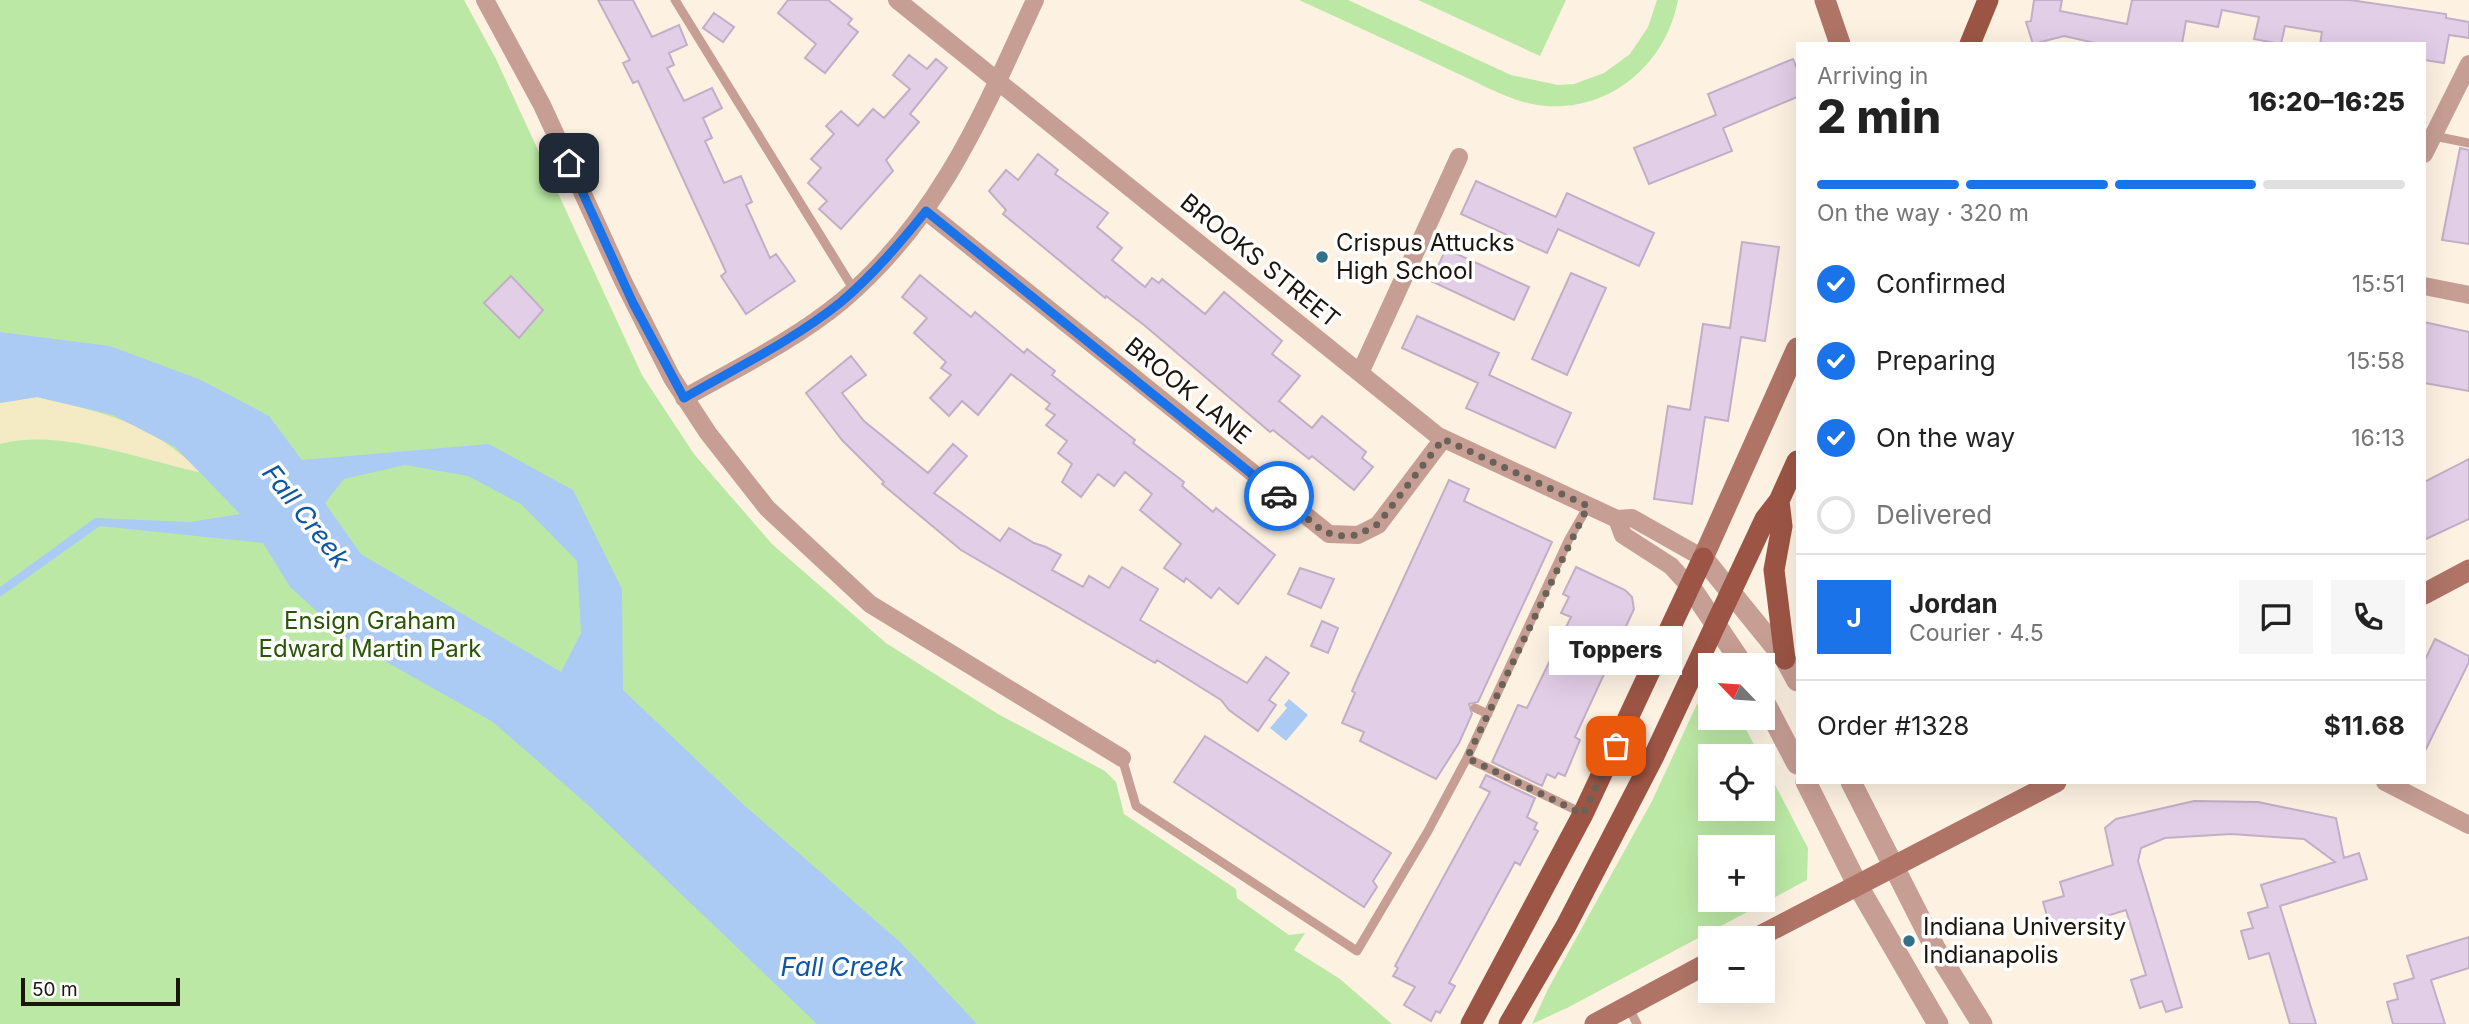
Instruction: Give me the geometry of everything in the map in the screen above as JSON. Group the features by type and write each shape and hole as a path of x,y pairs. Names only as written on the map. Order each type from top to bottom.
{"main road":[{"path":"1825,0 1839,42"},
{"path":"1973,42 1988,0"},
{"path":"1471,1024 1583,814 1691,588 1796,350"},
{"path":"1509,1024 1627,809 1765,519 1779,501 1796,463"},
{"path":"1779,501 1782,526 1774,570 1785,659"},
{"path":"2426,593 2469,570"},
{"path":"1775,928 2052,784"},
{"path":"1595,1024 1633,1015 1698,970"}],"street":[{"path":"485,0 542,105 628,292 684,398 708,433 768,508 870,604 1122,758"},
{"name":"BROOKS STREET","path":"897,0 1443,439 1617,519 1632,518 1703,558"},
{"path":"684,398 804,328 854,290 890,255 926,211 955,168 1035,0"},
{"path":"2428,135 2469,64"},
{"path":"1360,373 1459,157"},
{"name":"BROOK LANE","path":"926,211 1316,527 1329,534 1358,535 1378,524 1443,439"},
{"path":"2426,286 2469,295"},
{"name":"BROOKS STREET","path":"1617,519 1623,535 1671,566 1691,588"},
{"path":"1703,558 1785,659 1796,679"},
{"path":"1691,588 1734,653"},
{"path":"1775,722 1796,762"},
{"path":"1807,784 1858,886 1938,1024"},
{"path":"1852,784 1950,975 1982,1024"},
{"path":"2389,784 2469,825"}],"lane":[{"path":"675,0 854,290"},
{"path":"2428,135 2469,143"},
{"path":"1122,758 1136,806 1357,951 1429,831 1467,758 1588,506"},
{"path":"1475,708 1488,714"},
{"path":"1467,758 1583,814"}],"green space":[{"name":"Ensign Graham Edward Martin Park","path":"0,0 464,0 496,59 642,375 694,454 772,544 886,643 998,714 1105,771 1116,782 1124,814 1236,889 1237,898 1289,935 1305,933 1294,950 1340,979 1392,1024 0,1024"},
{"path":"1299,0 1348,0 1511,75 1558,85 1574,84 1604,73 1630,54 1648,27 1657,0 1678,0 1672,23 1661,44 1648,63 1632,79 1613,92 1592,101 1569,106 1545,106 1496,92"},
{"path":"1418,0 1566,0 1540,56"},
{"path":"1698,704 1698,730 1746,730 1754,744 1698,744 1698,821 1775,821 1775,785 1808,848 1807,880 1775,897 1775,835 1698,835 1698,912 1747,912 1721,926 1698,926 1698,938 1532,1024 1548,989 1652,801"}],"sand":[{"path":"37,397 85,408 126,422 164,442 202,473 74,443 23,440 0,444 0,403"}],"water":[{"name":"Fall Creek","path":"0,332 110,346 201,380 269,416 302,460 489,444 573,490 622,589 623,690 744,805 901,943 977,1024 817,1024 589,806 493,722 351,642 290,587 263,543 100,526 0,597 0,587 95,518 190,522 240,514 175,447 113,415 37,397 0,403","holes":["405,465 468,476 521,504 577,561 581,633 561,672 361,554 325,503 344,479"]},
{"path":"1289,699 1308,715 1286,741 1270,728 1287,708 1284,705"}],"building":[{"path":"598,0 633,0 652,37 679,25 687,45 669,53 674,65 667,68 684,101 712,88 722,108 703,118 712,138 705,141 724,183 741,176 752,202 746,205 770,258 776,254 795,281 746,314 721,276 726,272 638,81 633,83 623,63 630,60"},
{"path":"788,0 828,0 852,19 848,24 858,32 825,73 805,58 816,44 778,13"},
{"path":"2034,0 2062,0 2060,11 2127,24 2132,0 2350,0 2446,14 2446,18 2469,22 2469,38 2449,35 2444,63 2426,60 2426,42 2320,42 2322,32 2285,26 2281,42 2254,39 2259,17 2222,10 2218,27 2186,21 2182,42 2091,42 2064,36 2032,42 2026,22 2031,21"},
{"path":"714,13 734,27 723,42 703,28"},
{"path":"909,55 927,69 936,59 947,68 910,114 919,122 886,160 893,171 841,229 819,209 827,201 808,183 821,168 811,159 834,134 826,126 841,111 858,126 873,109 884,118 910,89 893,75"},
{"path":"1793,59 1796,66 1796,97 1723,128 1732,151 1649,184 1634,148 1716,115 1708,94"},
{"path":"2460,148 2469,150 2469,244 2442,240"},
{"path":"1038,154 1058,170 1055,174 1108,213 1097,227 1122,248 1112,260 1145,287 1152,278 1159,283 1162,279 1205,314 1224,292 1282,341 1272,354 1300,376 1279,401 1312,428 1322,416 1366,452 1362,458 1373,467 1354,490 1312,456 1309,459 1273,430 1270,432 1144,325 1106,296 1105,298 1003,214 1006,210 989,191 1006,170 1018,180"},
{"path":"1476,181 1556,217 1567,193 1654,233 1639,266 1558,229 1547,253 1461,214"},
{"path":"1742,242 1779,247 1765,341 1741,337 1728,421 1705,417 1692,504 1654,499 1668,406 1690,410 1703,324 1730,328"},
{"path":"1446,249 1529,287 1514,320 1431,281"},
{"path":"1571,273 1606,288 1567,375 1532,359"},
{"path":"920,275 971,317 975,312 1024,353 1027,349 1055,371 1052,375 1135,440 1133,443 1184,482 1182,486 1213,512 1216,508 1275,555 1238,604 1219,588 1211,598 1186,578 1184,582 1164,568 1181,544 1140,510 1152,494 1125,472 1114,486 1098,474 1081,497 1062,482 1072,464 1058,453 1067,441 1046,425 1055,415 1046,409 1050,404 1011,374 978,415 962,401 949,416 930,398 951,375 941,368 946,362 914,333 927,318 902,297"},
{"path":"511,276 543,310 519,338 484,303"},
{"path":"1417,316 1499,353 1489,375 1571,413 1555,448 1466,408 1478,383 1402,348"},
{"path":"2426,322 2469,332 2469,391 2426,383"},
{"path":"851,356 866,375 842,393 864,421 928,473 953,444 967,456 934,493 1000,541 1009,528 1061,555 1052,570 1083,587 1089,576 1109,588 1122,567 1158,589 1140,620 1247,683 1266,657 1289,673 1269,700 1276,705 1258,731 1229,710 1221,700 1157,660 1155,663 961,550 882,484 884,482 842,440 806,393"},
{"path":"2469,459 2469,519 2426,539 2426,481"},
{"path":"1449,480 1469,489 1464,501 1552,542 1478,702 1469,704 1472,714 1459,743 1436,779 1360,741 1364,732 1342,723 1355,693 1352,691 1358,677"},
{"path":"1576,567 1625,590 1632,597 1634,609 1575,737 1580,740 1565,776 1558,773 1555,778 1547,774 1542,786 1492,762 1518,705 1527,708 1571,617 1561,613 1569,597 1563,594"},
{"path":"1300,568 1334,579 1321,608 1288,594"},
{"path":"1322,621 1338,628 1328,653 1311,646"},
{"path":"2435,639 2469,656 2469,662 2426,749 2426,658"},
{"path":"1205,736 1391,853 1373,881 1377,887 1364,907 1174,782"},
{"path":"1486,775 1535,798 1527,817 1537,823 1534,829 1538,831 1520,865 1515,862 1449,983 1455,986 1440,1013 1436,1011 1431,1021 1404,1005 1415,987 1393,976 1398,968 1395,966 1490,792 1480,787"},
{"path":"2194,801 2258,802 2336,818 2344,858 2359,853 2367,879 2280,906 2316,1024 2290,1024 2269,953 2249,959 2241,931 2253,928 2248,913 2268,907 2261,885 2335,862 2304,839 2231,834 2165,838 2141,848 2138,861 2182,1007 2166,1012 2162,1001 2140,1008 2131,980 2146,975 2126,910 2052,933 2043,902 2064,896 2060,882 2113,865 2105,828 2116,819"},
{"path":"2469,937 2469,968 2431,980 2445,1024 2393,1024 2387,1002 2398,999 2394,984 2414,978 2407,956"}],"way so far":[{"path":"1279,496 1323,531 1337,536 1358,535 1378,524 1443,439 1588,506 1569,539 1467,758 1583,814 1616,746"}],"place":[{"name":"Crispus Attucks High School","path":"1322,257"},
{"name":"Toppers","path":"1616,746"},
{"name":"Indiana University Indianapolis","path":"1909,941"}],"route":[{"path":"569,163 633,303 684,398 804,328 841,301 890,255 926,211 1279,496"}]}
